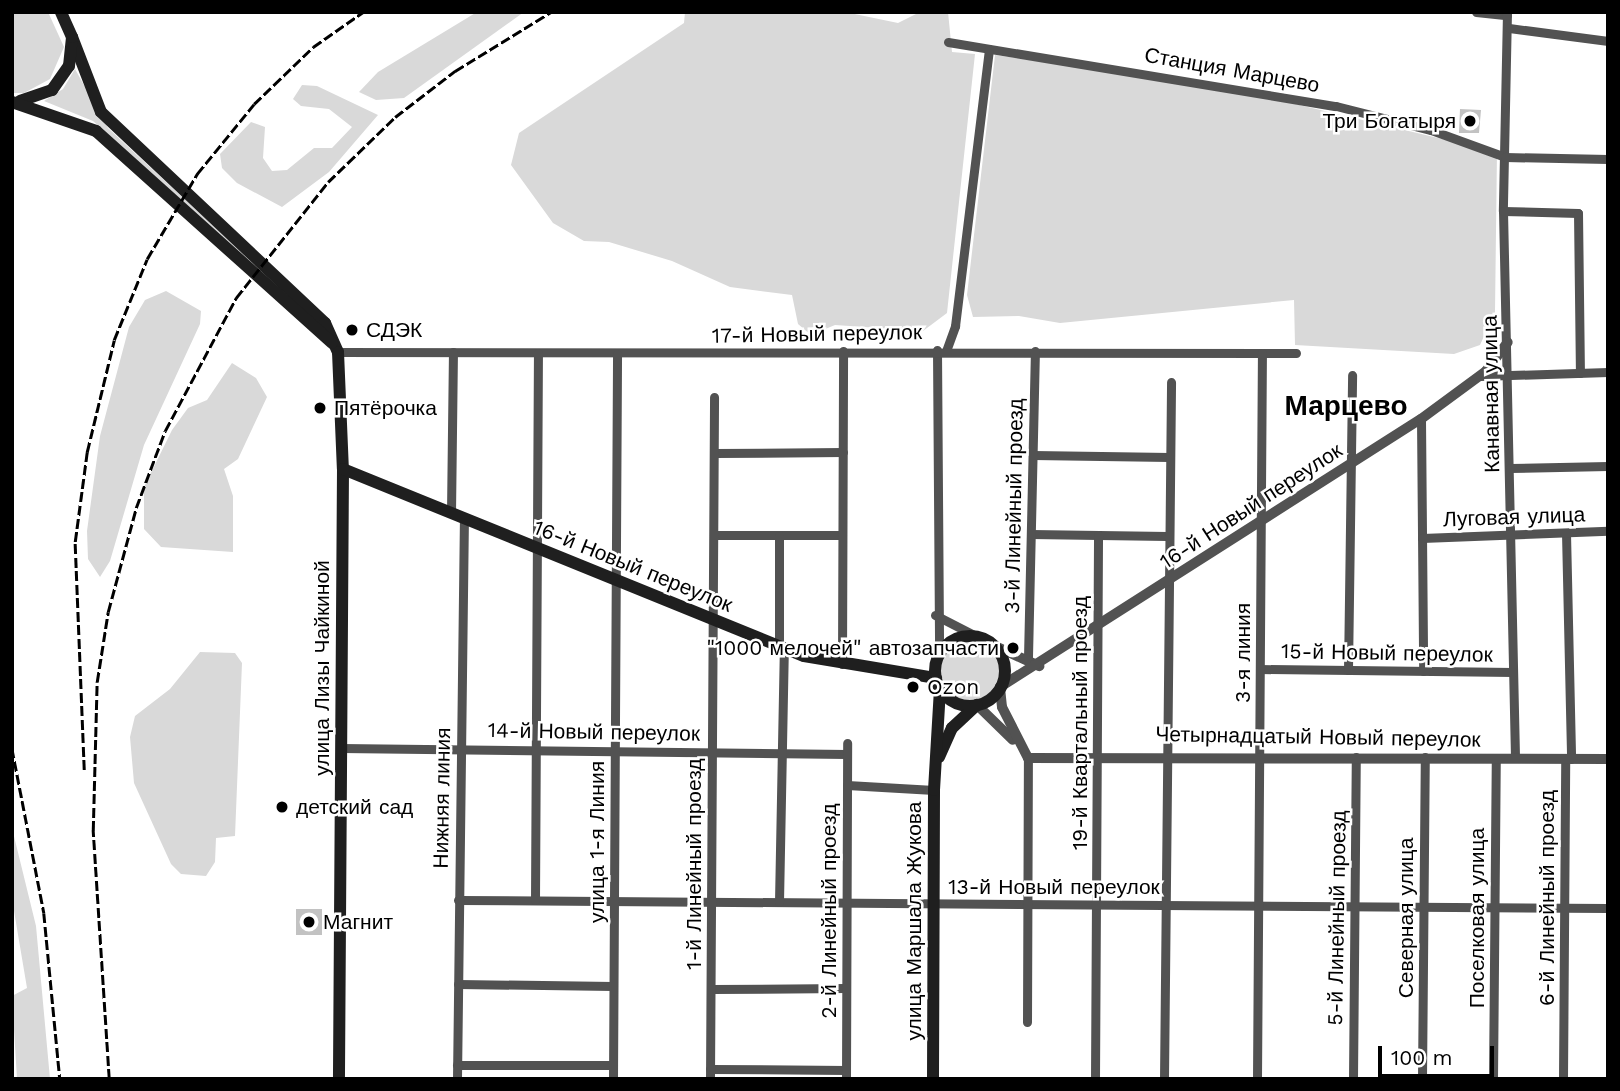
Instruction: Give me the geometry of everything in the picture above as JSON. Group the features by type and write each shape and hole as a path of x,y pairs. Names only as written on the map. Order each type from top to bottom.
{"main road":[{"name":"улица Лизы Чайкиной","path":"64,16 92,97 107,118 325,323 335,347 343,469 339,1079"},
{"path":"12,102 39,97 62,79 72,37"},
{"path":"12,102 73,119 100,134 335,347"},
{"name":"16-й Новый переулок","path":"343,469 782,646 842,664 916,672 938,684"},
{"path":"916,672 938,656 952,640 976,636 993,645 1004,665 1000,687 977,705 956,702 938,684 938,656"},
{"name":"улица Маршала Жукова","path":"933,1079 934,790 938,684"},
{"name":"улица Маршала Жукова","path":"935,763 952,728 977,705"}],"street":[{"path":"1476,12 1507,13"},
{"name":"Канавная улица","path":"1507,13 1503,211 1508,342 1515,758"},
{"path":"1508,28 1608,41"},
{"name":"Станция Марцево","path":"947,42 1336,106 1432,130 1505,157 1608,159"},
{"path":"938,656 935,615 942,351 955,326 989,49"},
{"path":"1503,211 1578,213 1580,373"},
{"name":"16-й Новый переулок","path":"1000,687 1039,666 1421,419 1480,376 1508,342"},
{"name":"17-й Новый переулок","path":"335,347 617,354 843,351 1296,353"},
{"path":"842,664 843,351"},
{"name":"3-й Линейный проезд","path":"1024,659 1028,657 1035,351"},
{"path":"451,513 453,352"},
{"path":"535,900 538,353"},
{"name":"3-я линия","path":"1257,1079 1262,353"},
{"name":"улица 1-я Линия","path":"613,1079 617,354"},
{"path":"1480,376 1608,372"},
{"path":"1348,670 1352,375"},
{"path":"1164,1079 1166,584 1171,383"},
{"name":"1-й Линейный проезд","path":"710,1074 714,397"},
{"path":"1421,419 1423,671"},
{"path":"714,453 843,452"},
{"path":"1032,455 1169,457"},
{"path":"1510,468 1608,466"},
{"name":"Нижняя линия","path":"457,1079 459,749 464,518"},
{"name":"Луговая улица","path":"1422,538 1608,531"},
{"name":"6-й Линейный проезд","path":"1563,1079 1568,759 1566,533"},
{"path":"1031,534 1167,536"},
{"path":"714,535 842,535"},
{"name":"19-й Квартальный проезд","path":"1095,1079 1098,535"},
{"path":"779,536 782,646 779,902"},
{"path":"935,615 976,636"},
{"path":"993,645 1039,666"},
{"name":"15-й Новый переулок","path":"1260,669 1514,672"},
{"path":"1000,687 1002,707 1028,758 1027,1022"},
{"path":"977,705 1028,758"},
{"name":"2-й Линейный проезд","path":"846,1074 847,743"},
{"name":"14-й Новый переулок","path":"341,748 847,754"},
{"name":"Четырнадцатый Новый переулок","path":"1028,758 1166,755 1608,760"},
{"name":"5-й Линейный проезд","path":"1353,1079 1356,757"},
{"name":"Северная улица","path":"1422,1079 1424,757"},
{"name":"Поселковая улица","path":"1493,1079 1496,758"},
{"path":"847,785 934,790"},
{"name":"13-й Новый переулок","path":"458,900 1608,908"},
{"path":"458,984 613,986"},
{"path":"711,989 846,988"},
{"path":"457,1065 613,1065"},
{"path":"710,1074 846,1074"}],"shaded area":[{"path":"12,12 48,12 64,47 50,79 24,93 12,93"},
{"path":"477,12 524,12 404,98 376,100 359,92 378,72"},
{"path":"685,12 845,12 898,23 920,12 948,12 952,52 975,54 947,313 923,331 835,325 811,335 798,324 792,295 730,287 672,261 609,242 584,241 553,223 511,165 519,133 684,23"},
{"path":"995,55 1236,90 1497,152 1495,312 1480,345 1454,354 1295,345 1294,300 1060,323 1019,316 973,317 967,295"},
{"path":"75,69 108,128 320,325 93,121 44,101 63,89"},
{"path":"302,85 317,86 378,115 329,172 282,207 237,183 222,168 220,154 251,122 265,127 263,158 272,171 287,170 314,148 332,148 352,127 329,109 301,106 293,99"},
{"path":"166,291 201,311 200,324 144,445 110,561 100,577 88,559 87,531 100,436 129,327 145,300"},
{"path":"232,363 256,378 267,397 238,459 224,469 233,496 233,552 161,547 144,529 144,487 172,430 188,408 207,400"},
{"path":"970,640 991,649 1000,670 991,691 970,700 949,691 940,670 949,649"},
{"path":"200,652 235,653 242,663 235,836 216,838 215,862 206,876 181,874 171,864 134,783 130,737 135,716 170,689"},
{"path":"12,828 36,926 50,1079 17,1079 12,996 27,988 12,899"}],"building":[{"name":"Три Богатыря","path":"1460,109 1481,110 1479,133 1459,133"},
{"name":"Магнит","path":"296,909 322,909 322,935 296,935"}],"railway":[{"path":"84,770 75,542 87,452 114,340 147,259 197,174 254,104 313,47 363,12"},
{"path":"109,1079 93,831 97,682 108,612 136,508 165,431 236,298 328,182 395,117 455,71 551,12"},
{"path":"12,748 44,913 60,1079"}],"place":[{"name":"Три Богатыря","path":"1470,121"},
{"name":"СДЭК","path":"352,330"},
{"name":"Пятёрочка","path":"320,408"},
{"name":"\"1000 мелочей\" автозапчасти","path":"1013,648"},
{"name":"Ozon","path":"913,687"},
{"name":"детский сад","path":"282,807"},
{"name":"Магнит","path":"309,922"}],"district":[{"name":"Марцево","path":"1346,406"}]}
